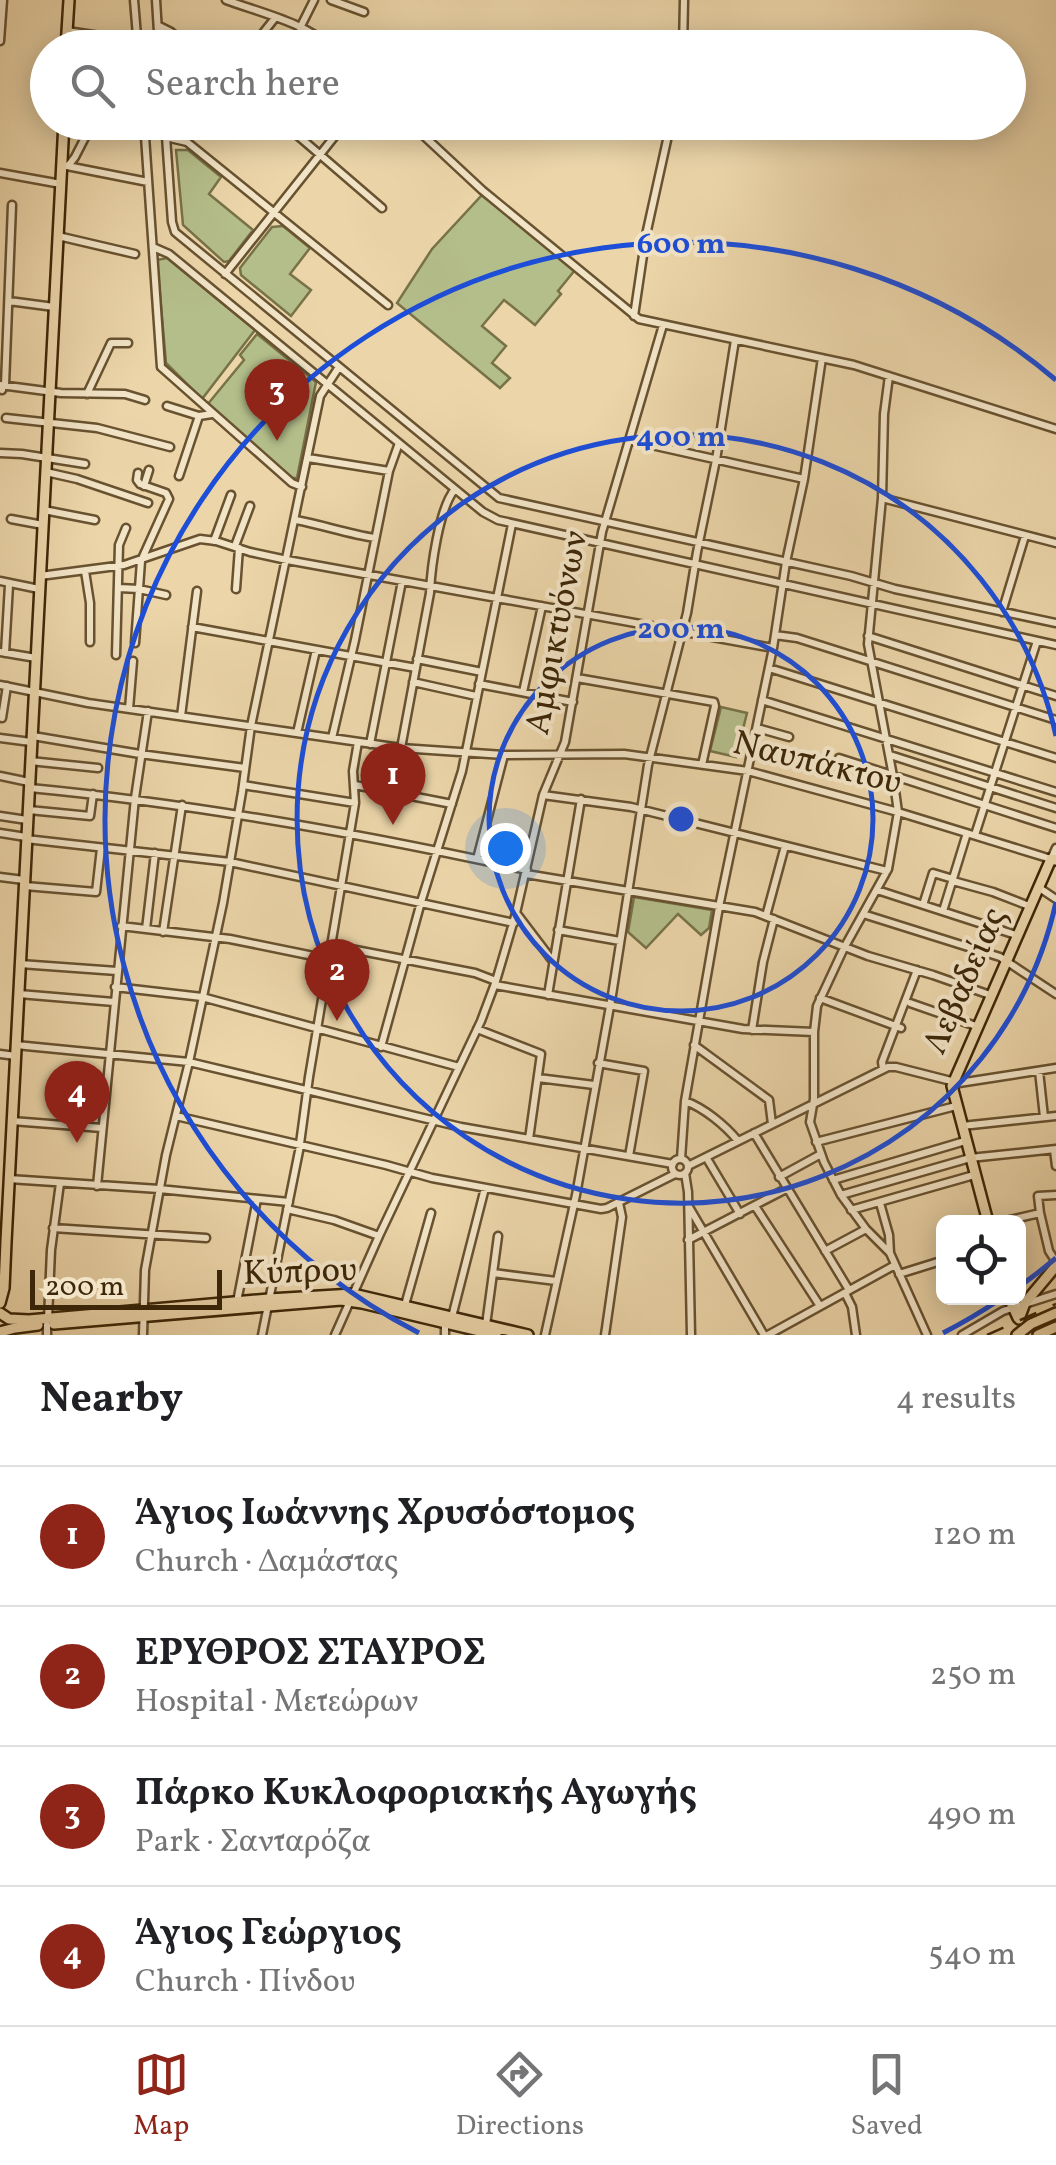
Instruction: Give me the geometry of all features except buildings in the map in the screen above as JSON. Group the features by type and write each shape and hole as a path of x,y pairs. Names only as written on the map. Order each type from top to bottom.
{"main road":[{"path":"67,30 68,0"},
{"path":"5,1325 6,1173 12,1121 64,140"},
{"name":"Λεβαδείας","path":"952,1082 1016,934 1054,859"},
{"path":"952,1082 986,1215"},
{"path":"1026,1301 1056,1264"},
{"path":"1040,1285 1052,1295"},
{"path":"0,1303 4,1288"},
{"name":"Κύπρου","path":"352,1297 528,1335"},
{"name":"Κύπρου","path":"144,1314 352,1297 405,1305 496,1335"},
{"name":"Κύπρου","path":"5,1325 47,1326 237,1302 269,1302"},
{"path":"1012,1305 1021,1330"},
{"path":"1021,1330 1024,1305"},
{"path":"1021,1330 1056,1314"},
{"path":"1038,1335 1056,1326"}],"street":[{"path":"0,41 3,0"},
{"path":"134,0 136,30"},
{"path":"156,0 158,30"},
{"path":"226,0 304,30"},
{"path":"300,28 314,0"},
{"path":"330,0 364,12"},
{"path":"683,30 684,0"},
{"path":"266,30 276,18"},
{"path":"158,26 167,30"},
{"path":"83,140 65,166 148,182"},
{"path":"144,140 161,367 292,483 302,486"},
{"path":"166,140 173,229 178,236 499,498 1056,623"},
{"path":"179,140 187,142 388,306"},
{"path":"303,140 382,208"},
{"path":"225,274 332,140"},
{"path":"428,140 482,190 634,316 822,358 1056,429"},
{"path":"634,316 666,140"},
{"path":"0,173 61,184"},
{"path":"12,205 2,387 120,394 145,400"},
{"path":"58,236 135,254"},
{"path":"153,247 166,252 491,517 1056,644"},
{"path":"9,301 54,307"},
{"name":"Αμφικτυόνων","path":"335,1335 496,983 543,795 560,754 574,702 605,522 662,325"},
{"path":"545,1335 574,1204 650,757 683,632 735,340"},
{"path":"87,395 111,343 128,343"},
{"path":"691,1335 684,1101 718,906 773,648 822,358"},
{"path":"143,1335 145,1270 159,1190 230,862 251,726 320,396 339,367"},
{"path":"889,376 868,636 898,812 887,871 820,998 814,1032 810,1125 832,1180 850,1210 890,1252"},
{"path":"168,406 198,416 212,414"},
{"path":"178,476 198,416"},
{"path":"6,418 97,428 170,448"},
{"path":"629,440 804,479"},
{"path":"332,738 398,443"},
{"path":"0,453 85,464"},
{"path":"308,458 389,471"},
{"path":"137,500 149,470"},
{"path":"46,472 148,504"},
{"path":"135,643 141,561 168,499 166,493 137,480 138,473"},
{"path":"401,748 430,576 447,500 455,489"},
{"path":"214,540 231,495"},
{"path":"882,498 1056,544"},
{"path":"236,589 237,548 250,506"},
{"path":"44,510 95,520"},
{"path":"11,519 43,524"},
{"path":"296,520 375,538"},
{"path":"381,1046 465,754 512,524"},
{"path":"116,654 120,545 126,528"},
{"path":"1002,612 1025,536"},
{"path":"40,576 120,566 191,542 214,540 287,560 773,648"},
{"path":"85,572 90,642"},
{"path":"0,581 39,590"},
{"path":"370,744 402,581"},
{"path":"9,585 2,653 36,658"},
{"path":"119,588 166,594"},
{"path":"181,716 197,590"},
{"path":"524,692 542,606"},
{"path":"192,627 386,662 482,672"},
{"path":"775,635 797,638 1056,720"},
{"path":"868,636 1056,696"},
{"path":"942,912 985,804 1038,640"},
{"path":"297,733 316,650"},
{"path":"128,709 133,661"},
{"path":"769,668 1056,758"},
{"path":"578,678 716,704 702,765"},
{"path":"413,682 476,696"},
{"path":"479,684 574,702"},
{"path":"2,718 4,686"},
{"name":"Ναυπάκτου","path":"4,686 128,709 401,748 504,755 612,753 748,772 1054,859"},
{"path":"762,700 1056,792"},
{"path":"96,1186 135,798 148,712"},
{"path":"757,728 789,736"},
{"path":"0,738 246,768"},
{"path":"262,1335 300,1144 355,803 358,742"},
{"path":"476,859 504,755"},
{"path":"889,755 1056,808"},
{"path":"839,758 1056,828"},
{"path":"30,762 98,768"},
{"path":"0,776 29,785 182,804 350,834 567,881 770,917 844,948 990,995"},
{"path":"243,785 355,803"},
{"path":"354,785 452,804"},
{"path":"0,816 90,816 93,794"},
{"path":"543,795 640,810 887,871"},
{"path":"548,995 581,799"},
{"path":"163,932 182,804"},
{"path":"0,833 230,862 514,923"},
{"path":"752,1030 785,846"},
{"path":"0,877 96,892 102,848"},
{"name":"Λεβαδείας","path":"1054,859 1056,848"},
{"path":"146,929 155,853"},
{"path":"923,905 933,873 1029,906"},
{"path":"1038,887 1056,899"},
{"path":"877,890 1016,934"},
{"path":"516,913 553,961"},
{"path":"863,914 1005,960 1056,994"},
{"path":"121,926 328,959"},
{"path":"558,930 620,941"},
{"path":"330,945 475,973 496,983 548,995 752,1030 814,1032"},
{"path":"20,964 117,971"},
{"path":"884,1069 882,1062 916,970"},
{"path":"115,987 202,998 458,1067"},
{"path":"19,994 114,1002"},
{"path":"820,998 898,1027"},
{"path":"910,1002 976,1026"},
{"path":"477,1030 541,1054 529,1139"},
{"path":"694,1045 769,1100 772,1124"},
{"path":"0,1054 16,1050 110,1053 189,1062 433,1120 685,1166"},
{"path":"598,1063 644,1070 628,1156"},
{"path":"176,1116 408,1172 606,1208 884,1069 896,1068 962,1083 1056,1068"},
{"path":"1039,1070 1044,1117"},
{"path":"538,1078 594,1086"},
{"path":"684,1101 729,1129 738,1141"},
{"path":"816,1142 956,1106"},
{"path":"961,1126 1056,1116"},
{"path":"12,1121 102,1128"},
{"path":"754,1133 847,1292 856,1335"},
{"path":"832,1180 965,1140"},
{"path":"841,1195 970,1158 1055,1150 1056,1166"},
{"path":"780,1177 821,1154"},
{"path":"706,1158 740,1214"},
{"path":"673,1164 675,1174"},
{"path":"6,1173 60,1183 256,1199 288,1205 379,1236"},
{"path":"850,1210 974,1175"},
{"path":"47,1326 60,1183"},
{"path":"445,1335 485,1188"},
{"path":"688,1240 786,1188"},
{"path":"1056,1195 1038,1196 1049,1251 1056,1264"},
{"path":"237,1302 256,1199"},
{"path":"605,1335 622,1215 618,1202"},
{"path":"880,1203 890,1234 890,1252 927,1335"},
{"path":"688,1206 766,1335 895,1265"},
{"path":"755,1206 820,1306"},
{"path":"405,1305 431,1213"},
{"path":"1026,1216 1040,1213"},
{"path":"53,1228 206,1238"},
{"path":"825,1251 866,1229"},
{"path":"486,1325 498,1236"},
{"path":"900,1274 936,1263"},
{"path":"493,1273 556,1282"},
{"path":"1026,1302 1052,1295"},
{"path":"962,1335 1007,1305"}],"green space":[{"path":"176,150 188,150 221,177 209,194 253,230 229,261 224,262 183,225"},
{"path":"482,195 575,270 535,325 504,300 482,326 506,346 492,363 510,378 500,388 397,303 432,249"},
{"path":"283,226 310,248 290,274 311,290 291,316 241,275 240,268 272,227"},
{"path":"167,258 255,330 202,399 166,363 157,260"},
{"path":"257,334 316,382 297,478 292,478 207,405 244,360 240,355"},
{"path":"721,707 747,713 736,757 710,751"},
{"path":"634,897 712,910 709,928 701,935 678,914 646,948 628,932"}],"railway":[{"path":"987,1335 1056,1304"}],"place":[{"name":"Πάρκο Κυκλοφοριακής Αγωγής","path":"277,441"},
{"name":"Άγιος Ιωάννης Χρυσόστομος","path":"393,825"},
{"name":"ΕΡΥΘΡΟΣ ΣΤΑΥΡΟΣ","path":"337,1021"},
{"name":"Άγιος Γεώργιος","path":"77,1143"}]}
